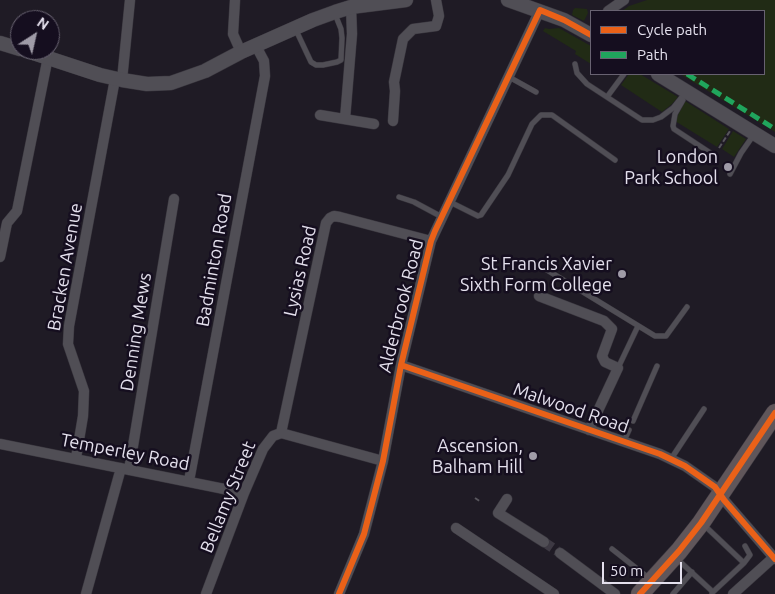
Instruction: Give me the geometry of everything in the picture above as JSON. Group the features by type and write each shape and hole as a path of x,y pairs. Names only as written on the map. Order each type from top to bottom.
{"highway":[{"path":"640,594 702,523 775,413"}],"main road":[{"path":"57,60 118,80 147,84 171,83 205,72 241,52 341,7 406,0"},
{"path":"508,0 564,20 590,34"},
{"path":"660,75 775,146"}],"street":[{"name":"Bracken Avenue","path":"76,458 84,416 84,391 68,344 69,326 118,80 130,0"},
{"path":"235,0 233,34 241,52"},
{"path":"393,121 394,82 403,39 413,29 436,26 439,16 436,0"},
{"path":"609,6 624,0"},
{"path":"341,7 352,34 345,119"},
{"name":"Alderbrook Road","path":"338,594 364,534 383,461 401,365 431,240 540,10"},
{"name":"Badminton Road","path":"189,481 265,76 264,61 256,46"},
{"path":"0,257 7,223 17,211 47,60"},
{"path":"320,115 374,124"},
{"name":"Denning Mews","path":"86,594 125,469 174,199"},
{"name":"Lysias Road","path":"281,433 326,223 334,216 431,240"},
{"path":"539,296 604,321 612,329 602,356 605,362 618,368 589,430"},
{"name":"Malwood Road","path":"401,365 624,442 685,466 710,483 774,558"},
{"name":"Bellamy Street","path":"206,594 244,493 263,449 273,436 281,433 383,461"},
{"name":"Temperley Road","path":"0,444 244,493"},
{"path":"507,498 498,513 544,542"},
{"path":"456,528 554,594"},
{"path":"560,553 615,594"},
{"path":"733,594 774,558"}],"lane":[{"path":"295,28 311,62 316,65 323,65 338,62 341,60 341,7"},
{"path":"575,64 581,79 642,120 647,121 661,117 668,112 687,90"},
{"path":"607,96 623,75"},
{"path":"508,77 536,92"},
{"path":"687,90 675,114 674,129 715,156"},
{"path":"449,202 481,216 508,175 532,124 541,115 552,116 615,160"},
{"path":"730,174 740,154 755,133"},
{"path":"399,197 414,202 442,217"},
{"path":"547,270 655,336 666,336 686,307"},
{"path":"618,368 638,326"},
{"path":"633,421 657,366"},
{"path":"671,459 704,409"},
{"path":"624,442 629,430"},
{"path":"702,523 744,563"},
{"path":"674,556 713,593 750,555 745,546"},
{"path":"612,549 652,581"},
{"path":"673,594 692,572"}],"path":[{"path":"715,156 732,127"},
{"path":"475,498 481,502"}],"green space":[{"path":"647,0 775,0 775,132 682,75 765,75 765,10 623,10"},
{"path":"575,8 587,9 588,13 584,21 572,15"},
{"path":"545,28 559,28 590,45 590,63 575,54 576,51 543,31"},
{"path":"628,75 642,75 678,97 662,112 621,85"},
{"path":"685,101 729,129 717,147 675,121"},
{"path":"733,131 746,139 734,157 722,149"}],"tunnel":[{"path":"544,542 560,553"}],"marked path":[{"path":"689,75 775,129"}],"cycle path":[{"path":"339,594 364,534 383,461 401,365 435,231 540,10 564,20 590,34"},
{"path":"401,365 660,454 685,466 715,487 775,559"},
{"path":"640,594 679,551 701,523 775,413"}],"place":[{"name":"London Park School","path":"728,167"},
{"name":"St Francis Xavier Sixth Form College","path":"622,274"},
{"name":"Ascension, Balham Hill","path":"533,456"}]}
